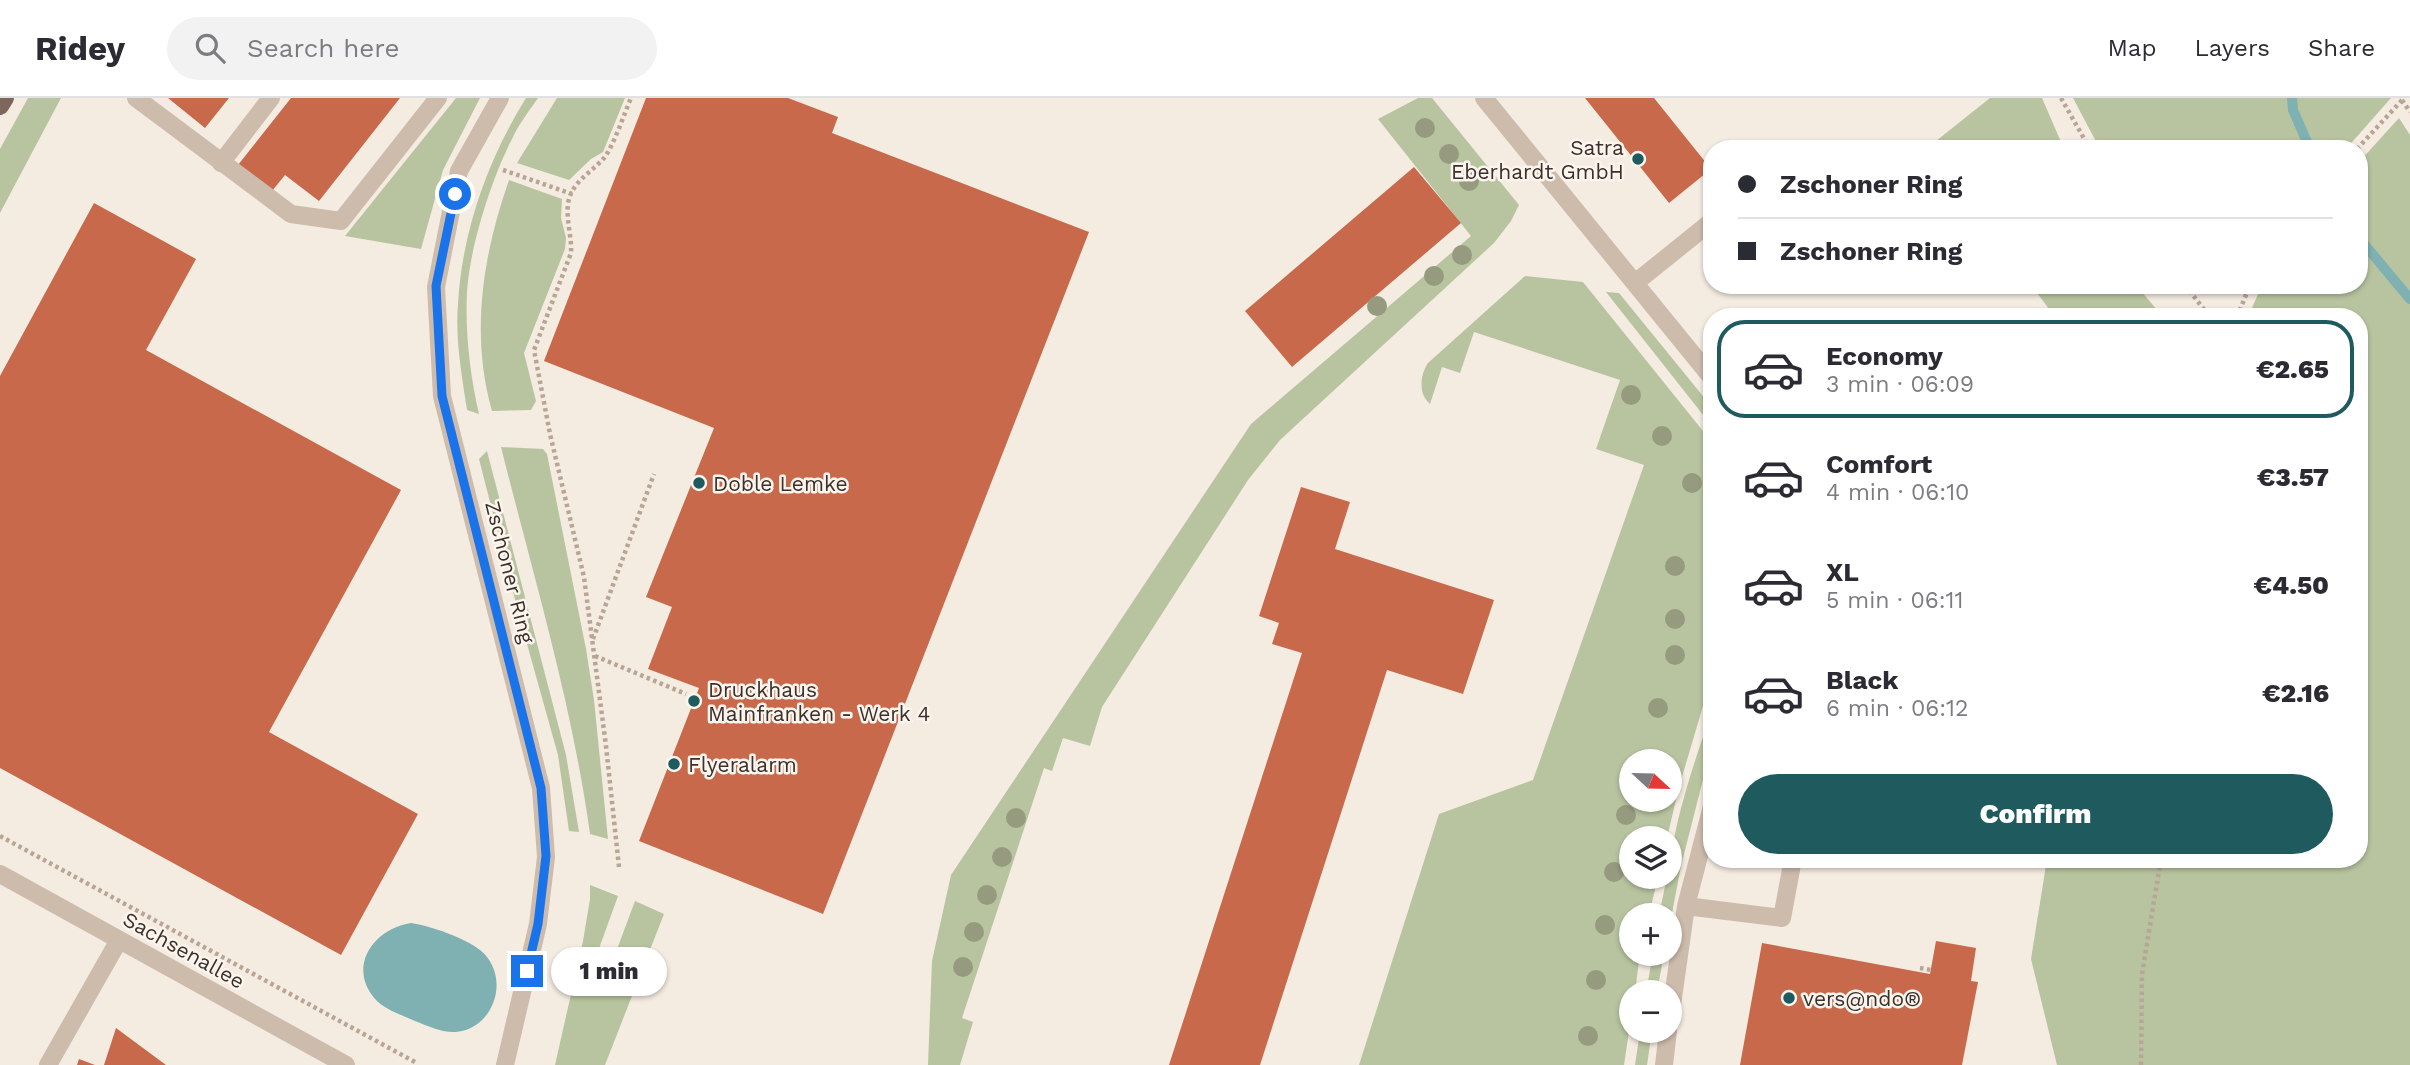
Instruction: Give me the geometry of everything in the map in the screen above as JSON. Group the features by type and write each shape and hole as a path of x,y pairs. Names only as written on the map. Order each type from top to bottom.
{"main road":[{"path":"0,106 5,98"}],"street":[{"path":"136,98 291,214 341,220 438,98"},
{"path":"221,163 271,98"},
{"name":"Zschoner Ring","path":"500,98 459,171 436,286 442,396 541,788 546,856 538,924 505,1065"},
{"path":"1484,98 1703,367"},
{"path":"1635,283 1703,227"},
{"path":"1676,980 1686,906 1703,841"},
{"path":"1686,906 1782,918 1791,868"},
{"name":"Sachsenallee","path":"0,874 346,1065"},
{"path":"48,1065 119,940"},
{"path":"1664,1065 1667,1043"}],"path":[{"path":"619,867 583,577 534,350 571,253 568,202 585,174 605,158 631,98"},
{"path":"2061,98 2085,140"},
{"path":"2365,140 2403,99 2410,112"},
{"path":"503,170 572,194"},
{"path":"2192,294 2203,308"},
{"path":"592,640 654,474"},
{"path":"594,656 686,694"},
{"path":"0,836 415,1062 415,1065"},
{"path":"2141,1065 2142,974 2160,868"},
{"path":"1920,968 1931,970"}],"green space":[{"path":"28,98 61,98 0,213 0,149"},
{"path":"456,98 480,98 443,170 421,249 345,236"},
{"path":"526,98 538,98 504,155 477,234 469,274 468,338 479,414 467,410 458,344 457,317 465,250 479,196 489,171"},
{"path":"557,98 625,98 603,152 591,159 569,180 517,163"},
{"path":"1418,98 1432,98 1519,205 1511,221 1494,243 1280,440 1248,480 1102,707 1090,746 1063,738 1052,771 1044,768 962,1018 973,1022 960,1065 928,1065 932,961 951,875 1251,424 1471,236 1378,119"},
{"path":"1990,98 2042,98 2060,140 1937,140"},
{"path":"2073,98 2391,98 2354,140 2095,140"},
{"path":"2399,118 2410,135 2410,1065 2057,1065 2031,959 2046,868 2368,868 2368,308 2252,308 2258,294 2368,294 2368,152"},
{"path":"509,180 562,199 561,218 566,238 565,249 524,353 536,401 531,410 492,411 482,352 482,294 492,236"},
{"path":"1525,276 1583,282 1703,431 1703,706 1682,777 1682,749 1619,749 1619,812 1673,812 1670,826 1619,826 1619,889 1655,889 1652,903 1619,903 1619,966 1638,966 1637,980 1619,980 1619,1043 1627,1043 1624,1065 1359,1065 1439,814 1533,780 1644,465 1596,449 1620,380 1474,332 1460,373 1442,367 1430,404 1422,390 1428,363"},
{"path":"1606,292 1619,293 1703,396 1703,415"},
{"path":"2038,294 2144,294 2155,308 2048,308"},
{"path":"501,447 543,449 547,454 586,649 608,839 590,834 562,688"},
{"path":"487,451 566,755 579,832 569,831 558,755 479,459"},
{"path":"1703,737 1703,779 1682,862 1682,826 1677,826"},
{"path":"590,885 618,896 597,954 613,960 635,901 664,914 605,1065 555,1065 583,941"},
{"path":"1664,889 1677,889 1674,903 1662,903"},
{"path":"1651,966 1662,966 1659,980 1648,980"},
{"path":"1638,1043 1650,1043 1647,1065 1635,1065"}],"water":[{"path":"411,923 466,941 490,961 497,986 495,999 481,1021 470,1028 451,1032 425,1025 386,1008 368,989 364,964 368,952 385,933"}],"building":[{"path":"168,98 229,98 205,128"},
{"path":"291,98 400,98 319,201 285,175 272,191 238,165"},
{"path":"646,98 788,98 838,117 832,133 1089,232 823,914 639,841 699,688 648,669 672,607 646,597 714,428 544,361"},
{"path":"1585,98 1654,98 1703,159 1703,175 1669,203"},
{"path":"1414,167 1461,223 1292,367 1245,311"},
{"path":"94,203 196,259 146,350 401,490 269,732 418,814 341,955 0,768 0,376"},
{"path":"1301,487 1350,502 1335,549 1494,600 1463,694 1387,670 1260,1065 1169,1065 1302,653 1272,644 1279,623 1259,616"},
{"path":"1936,941 1976,948 1971,981 1978,982 1962,1065 1740,1065 1762,943 1930,974"},
{"path":"116,1028 166,1065 104,1065"},
{"path":"79,1059 95,1065 77,1065"}],"waterway":[{"path":"2292,98 2293,110 2306,140"},
{"path":"2368,249 2410,299"}],"place":[{"name":"Satra Eberhardt GmbH","path":"1638,159"},
{"name":"Doble Lemke","path":"699,483"},
{"name":"Druckhaus Mainfranken - Werk 4","path":"694,701"},
{"name":"Flyeralarm","path":"674,764"},
{"name":"vers@ndo®","path":"1789,998"}],"route":[{"path":"455,194 436,286 442,396 541,788 546,856 538,924 527,971"}]}
